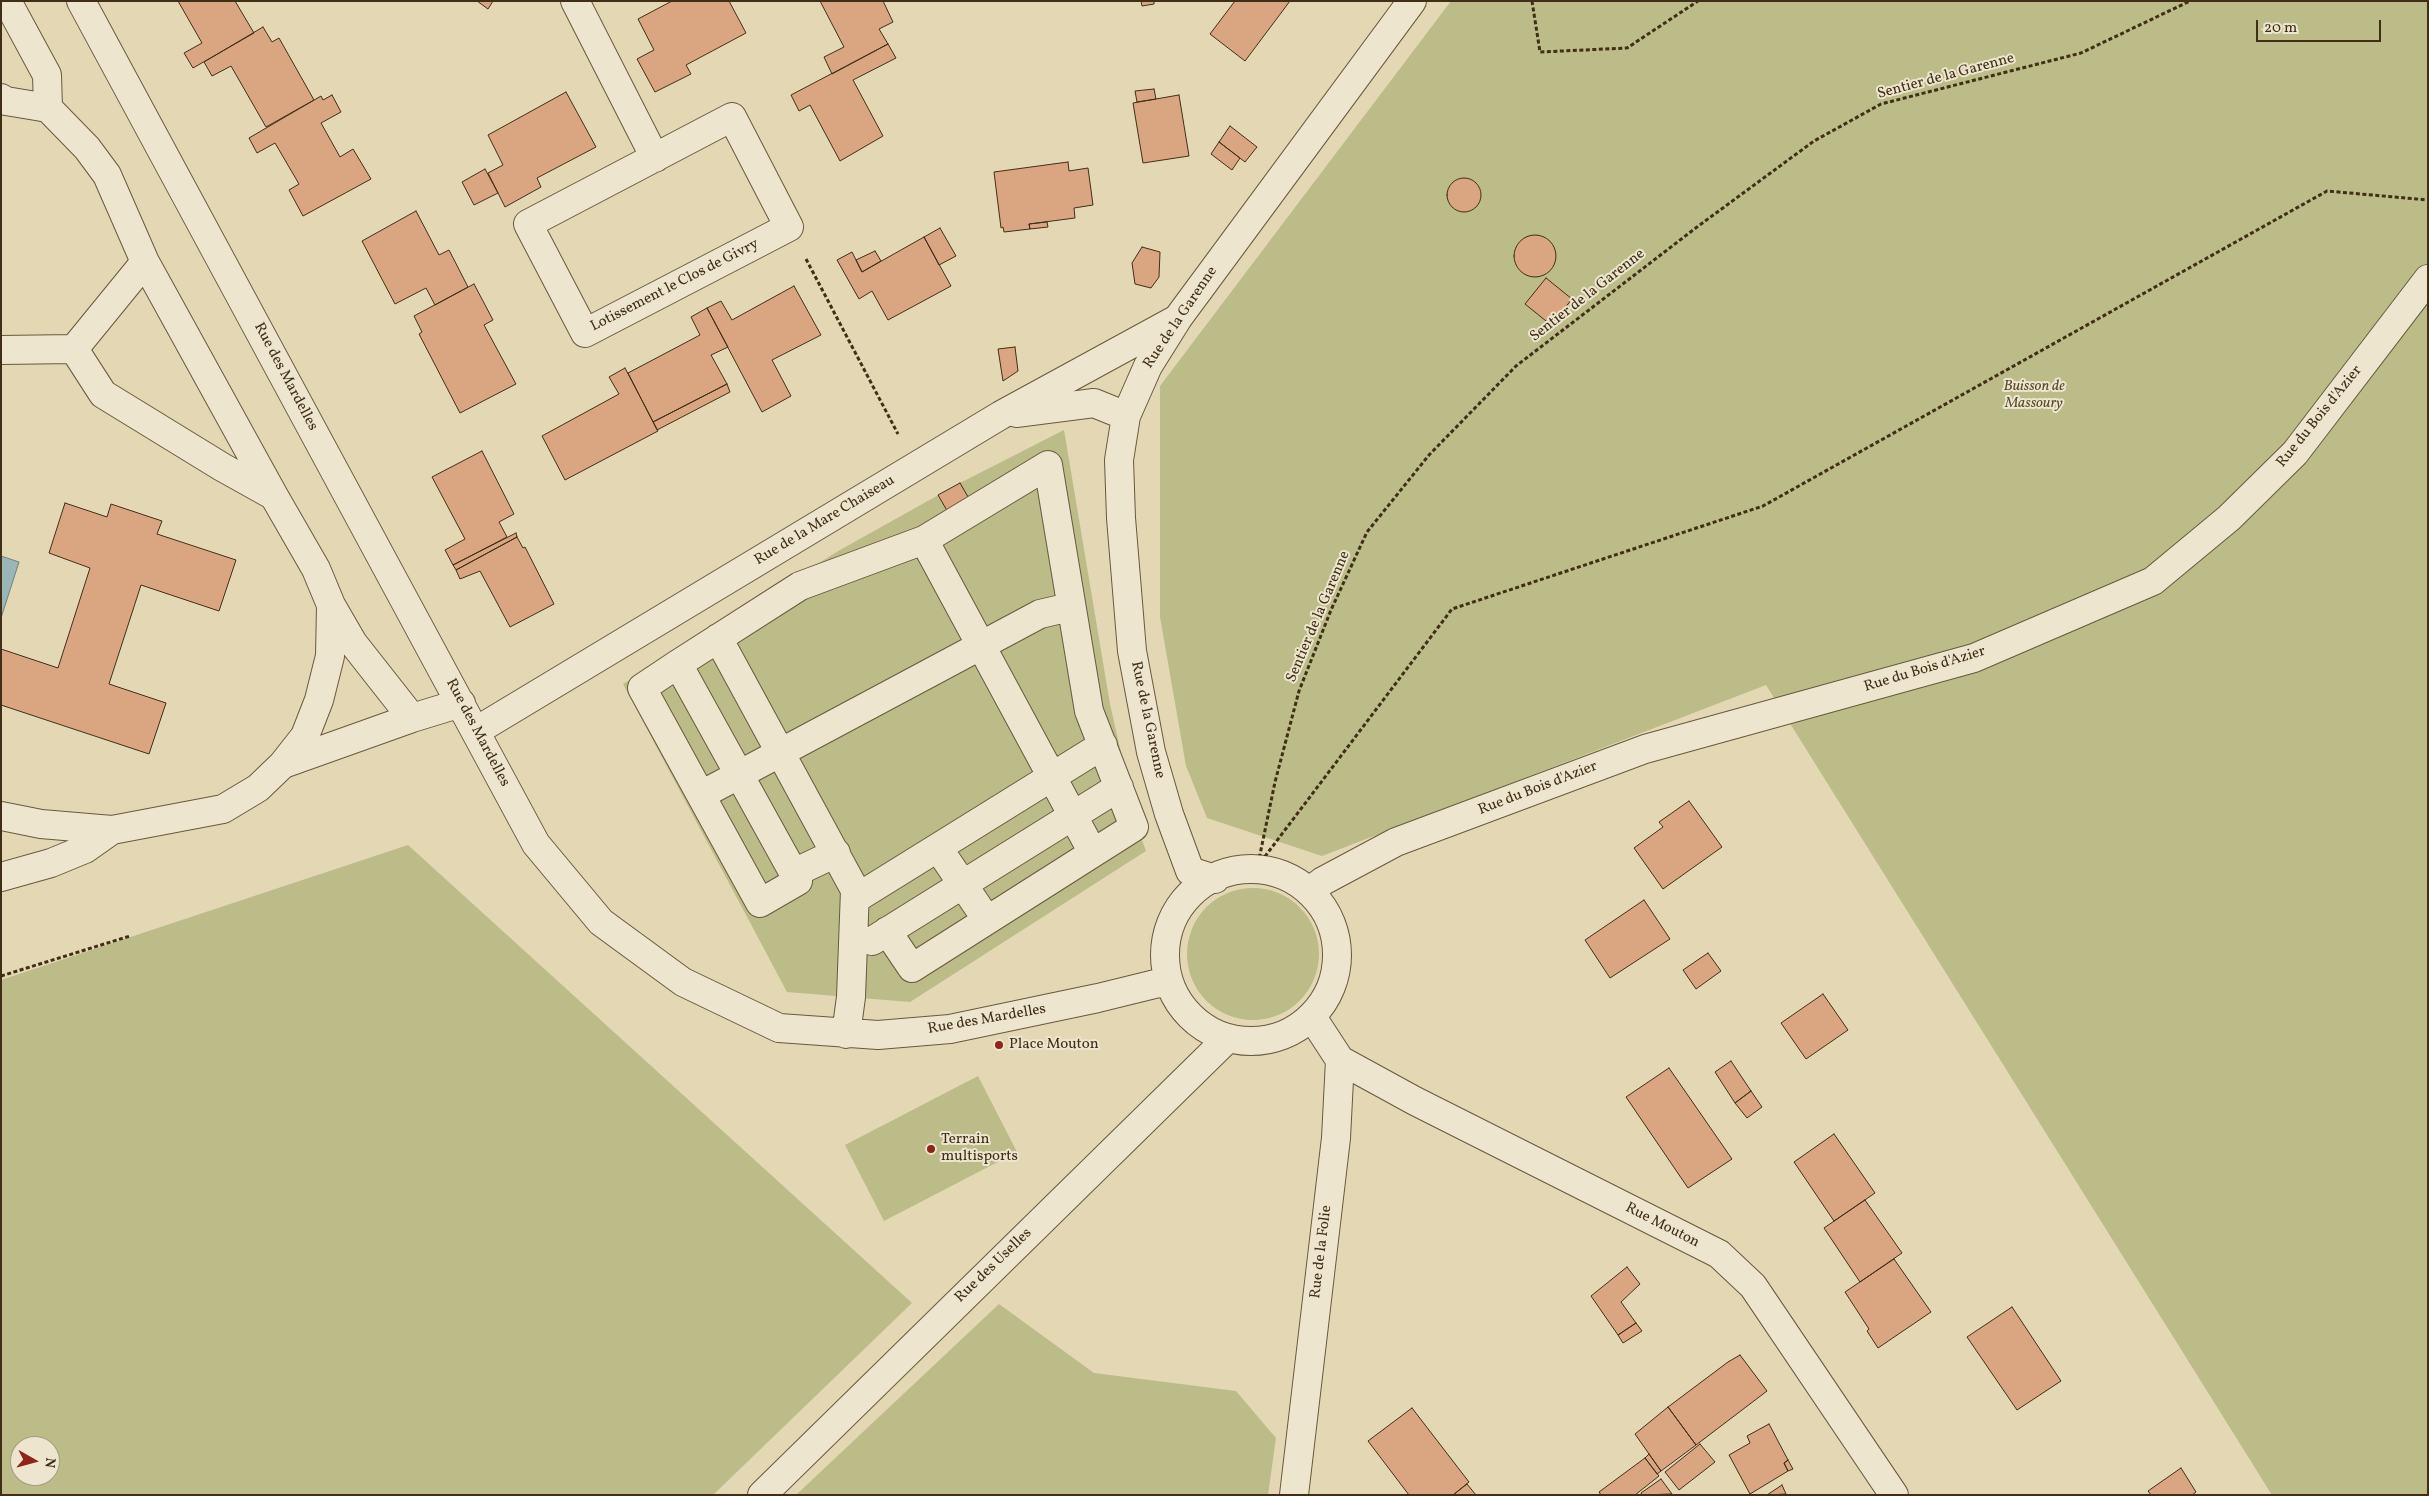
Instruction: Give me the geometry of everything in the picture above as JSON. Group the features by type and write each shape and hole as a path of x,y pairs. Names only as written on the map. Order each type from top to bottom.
{"street":[{"path":"8,1 48,75 48,108"},
{"name":"Rue des Mardelles","path":"81,1 536,844 601,922 683,982 779,1028 878,1035 950,1030 1159,983 1170,984"},
{"path":"575,1 655,158"},
{"name":"Rue de la Garenne","path":"1215,879 1190,871 1151,752 1132,651 1121,518 1119,460 1126,416 1148,366 1178,318 1412,1"},
{"path":"1,98 6,101 48,108 87,148 107,175 144,262 316,569 331,605 353,642 412,718"},
{"name":"Lotissement le Clos de Givry","path":"732,118 789,227 585,333 528,224 655,158 732,118"},
{"path":"74,349 144,262"},
{"name":"Rue du Bois d'Azier","path":"1311,890 1322,881 1396,842 1635,752 1974,658 2153,580 2229,518 2295,453 2428,279"},
{"name":"Rue de la Mare Chaiseau","path":"476,731 1001,415 1178,318"},
{"path":"1,350 74,349"},
{"path":"74,349 102,394 222,467 274,496"},
{"path":"1001,415 1094,403 1126,416"},
{"path":"678,664 798,881 760,903 642,688 678,664 718,638 800,586 924,540 1048,465 1070,607 1089,711 1134,827 912,968 887,931"},
{"path":"924,540 1093,853"},
{"path":"1,816 41,824 112,830 223,809 258,788 283,764 305,736 319,700 330,656 331,605"},
{"path":"701,795 1040,614 1070,607"},
{"path":"718,638 855,890 851,997 846,1034"},
{"path":"283,764 412,718 461,703"},
{"path":"855,899 1103,745"},
{"path":"852,952 1119,787"},
{"path":"1,877 51,863 85,849 112,830"},
{"path":"938,848 987,920"},
{"path":"794,873 836,854"},
{"path":"1257,867 1286,874 1311,890 1328,912 1337,940 1338,968 1329,995 1312,1017 1287,1035 1257,1042 1227,1039 1201,1027 1181,1007 1170,984 1164,954 1168,927 1181,902 1228,870 1257,867"},
{"path":"1312,1017 1340,1060"},
{"name":"Rue des Uselles","path":"762,1495 1227,1039"},
{"name":"Rue de la Folie","path":"1294,1495 1336,1138 1340,1060"},
{"name":"Rue Mouton","path":"1340,1060 1415,1101 1719,1254 1752,1286 1894,1495"}],"path":[{"path":"1532,1 1540,52 1627,48 1698,1"},
{"name":"Sentier de la Garenne","path":"1257,867 1275,782 1299,691 1331,610 1368,532 1429,455 1516,366 1697,227 1814,141 1881,104 2081,54 2190,1"},
{"path":"1257,867 1452,609 1763,506 2327,191 2428,200"},
{"path":"789,227 915,467"},
{"path":"1,976 130,936"}],"green space":[{"name":"Buisson de Massoury","path":"1451,1 2428,1 2428,1495 2272,1495 1766,685 1322,856 1207,818 1186,766 1160,617 1160,386"},
{"path":"1064,430 1110,704 1139,832 1146,851 910,1002 787,992 623,684 840,550 960,483"},
{"path":"408,845 912,1303 713,1495 1,1495 1,980"},
{"path":"1253,888 1266,889 1278,893 1300,907 1314,929 1318,941 1318,967 1314,979 1300,1001 1278,1015 1266,1019 1253,1020 1240,1019 1228,1015 1206,1001 1192,979 1188,967 1187,954 1188,941 1192,929 1206,907 1228,893 1240,889"},
{"name":"Terrain multisports","path":"978,1076 1017,1152 884,1221 845,1145"},
{"path":"999,1304 1094,1373 1236,1391 1276,1438 1268,1495 796,1495"}],"water":[{"path":"1,556 19,562 1,618"}],"building":[{"path":"178,1 235,1 254,33 193,68 184,53 202,43"},
{"path":"477,1 493,1 488,9"},
{"path":"672,1 729,1 746,33 686,65 691,74 655,92 637,59 654,50 638,19"},
{"path":"820,1 883,1 893,22 879,29 888,44 832,74 824,57 844,47"},
{"path":"1141,1 1154,1 1154,4 1142,6"},
{"path":"1235,1 1290,1 1245,61 1210,34"},
{"path":"263,27 272,42 279,38 314,100 266,127 231,66 212,76 204,62"},
{"path":"888,44 896,58 853,80 883,136 840,161 810,105 799,111 791,95"},
{"path":"1154,89 1156,99 1137,102 1135,91"},
{"path":"566,92 596,147 537,178 541,187 505,207 488,173 503,165 488,135"},
{"path":"332,95 341,112 321,123 340,157 353,149 371,179 303,216 289,190 299,184 275,143 257,153 249,138 321,96 323,100"},
{"path":"1179,95 1189,156 1143,163 1133,103"},
{"path":"1230,126 1257,147 1245,162 1219,142"},
{"path":"1219,142 1240,158 1232,170 1211,154"},
{"path":"1068,162 1069,171 1088,168 1093,205 1074,208 1075,218 1029,224 1030,229 1004,232 1003,227 1001,228 994,172"},
{"path":"485,169 498,193 474,205 462,182"},
{"path":"1464,178 1476,183 1481,195 1476,207 1464,212 1452,207 1447,195 1452,183"},
{"path":"416,211 439,255 449,250 468,287 435,305 426,288 395,304 362,241"},
{"path":"1047,222 1048,227 1030,229 1029,224"},
{"path":"940,228 956,256 939,265 924,237"},
{"path":"1539,235 1547,238 1553,244 1556,256 1553,268 1547,274 1531,277 1523,274 1517,268 1514,252 1517,244 1523,238"},
{"path":"924,237 951,286 888,320 872,291 859,299 837,260 852,252 862,272"},
{"path":"1142,247 1160,252 1159,277 1151,288 1135,284 1132,263"},
{"path":"875,251 881,261 862,272 856,260"},
{"path":"1546,278 1572,299 1551,325 1525,304"},
{"path":"474,284 493,320 484,325 516,384 460,413 419,334 422,332 414,316"},
{"path":"794,286 821,335 772,360 791,396 762,412 707,308 721,301 732,320"},
{"path":"707,308 728,347 711,355 727,384 653,422 628,373 700,335 691,317"},
{"path":"1015,347 1018,371 1003,381 998,349"},
{"path":"625,368 658,431 565,480 542,436 619,394 609,377"},
{"path":"727,384 730,392 657,430 653,422"},
{"path":"482,451 514,514 499,522 507,537 453,565 445,550 465,539 432,477"},
{"path":"960,483 971,502 949,514 938,495"},
{"path":"65,503 107,517 111,504 162,521 157,534 236,560 219,611 141,585 109,684 166,703 149,754 1,705 1,649 58,668 90,568 49,553"},
{"path":"516,533 517,537 456,570 453,565"},
{"path":"517,537 523,548 525,547 554,604 510,627 480,571 460,579 456,570"},
{"path":"1689,801 1722,847 1663,889 1634,848 1663,827 1659,822"},
{"path":"1644,900 1670,939 1610,978 1585,940"},
{"path":"1708,953 1721,971 1696,989 1683,970"},
{"path":"1823,994 1848,1030 1806,1059 1781,1023"},
{"path":"1731,1061 1751,1091 1735,1103 1715,1072"},
{"path":"1669,1068 1732,1159 1688,1188 1626,1097"},
{"path":"1751,1091 1762,1107 1747,1118 1735,1103"},
{"path":"1834,1134 1875,1193 1834,1221 1794,1162"},
{"path":"1865,1200 1902,1253 1860,1282 1824,1228"},
{"path":"1894,1259 1931,1312 1878,1348 1867,1331 1869,1329 1845,1292"},
{"path":"1627,1267 1640,1284 1621,1302 1636,1323 1618,1335 1591,1296"},
{"path":"2012,1307 2061,1381 2017,1410 1967,1337"},
{"path":"1636,1323 1642,1331 1623,1343 1618,1335"},
{"path":"1740,1355 1767,1391 1696,1445 1668,1407"},
{"path":"1668,1407 1696,1445 1661,1471 1635,1434"},
{"path":"1412,1408 1469,1482 1453,1495 1409,1495 1368,1441"},
{"path":"1769,1424 1788,1460 1784,1463 1788,1471 1750,1494 1729,1455 1750,1443 1747,1436"},
{"path":"1700,1444 1715,1462 1679,1490 1665,1472"},
{"path":"1649,1454 1661,1471 1657,1474 1645,1458"},
{"path":"1645,1458 1659,1476 1635,1495 1601,1495 1599,1492"},
{"path":"1788,1460 1793,1469 1788,1471 1784,1463"},
{"path":"2181,1468 2196,1492 2192,1495 2151,1495 2148,1491"},
{"path":"1661,1479 1672,1494 1642,1495 1641,1493"},
{"path":"1467,1484 1476,1495 1453,1495"},
{"path":"1782,1485 1786,1494 1767,1495"}],"place":[{"name":"Place Mouton","path":"999,1045"},
{"name":"Terrain multisports","path":"931,1149"}]}
